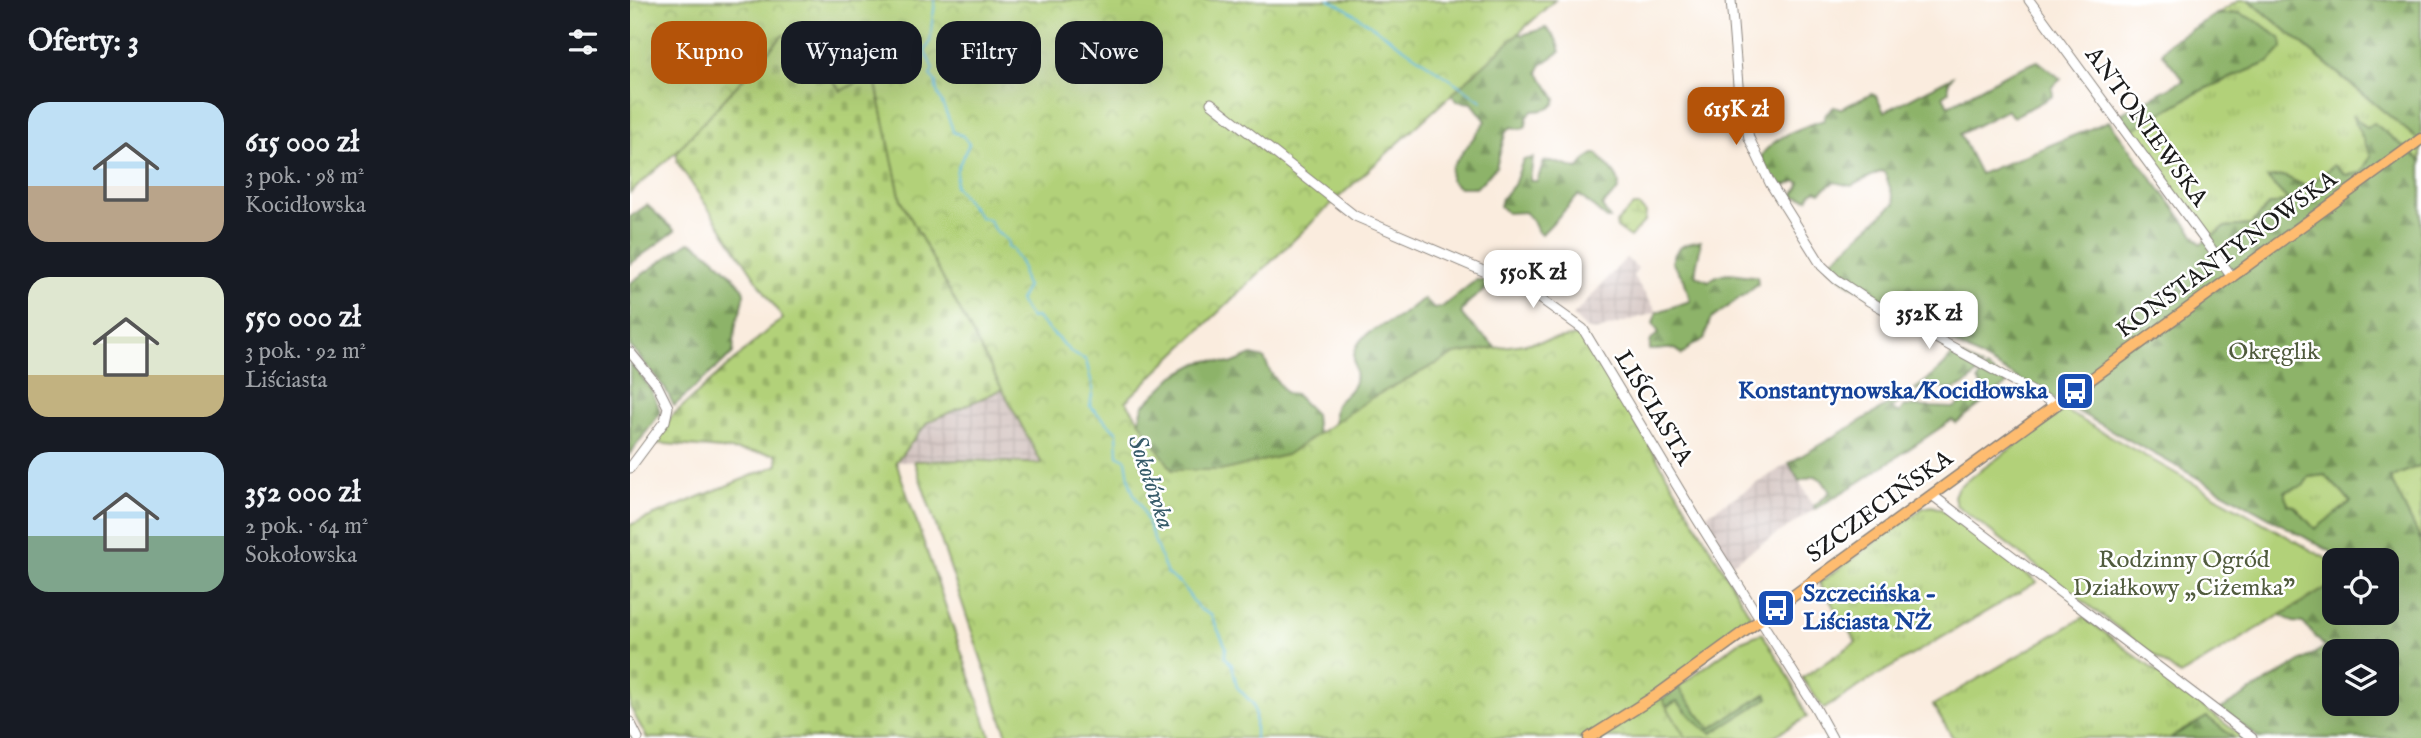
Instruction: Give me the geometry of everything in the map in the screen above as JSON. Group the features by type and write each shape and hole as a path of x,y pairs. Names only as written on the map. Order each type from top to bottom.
{"main road":[{"name":"KONSTANTYNOWSKA","path":"2057,405 2421,139"},
{"name":"SZCZECIŃSKA","path":"1589,738 1637,709 2057,405"}],"street":[{"path":"1731,0 1738,85 1749,138 1770,183 1822,266 1869,301 2057,405"},
{"name":"ANTONIEWSKA","path":"2029,0 2232,277"},
{"name":"LIŚCIASTA","path":"1211,103 1355,216 1522,287 1542,298 1583,329 1832,738"},
{"path":"630,352 657,385 668,407 665,421 630,468"},
{"path":"1932,495 2252,738"},
{"path":"630,722 638,738"}],"shaded area":[{"path":"1626,258 1638,268 1633,276 1657,312 1595,331 1586,329 1573,316"},
{"path":"1003,389 1043,465 970,460 896,462 928,422"},
{"path":"1789,463 1815,509 1731,564 1701,518"}],"green space":[{"path":"630,0 1555,0 1327,208 1126,401 1172,470 1225,470 1286,455 1373,397 1455,354 1584,335 1753,620 1657,691 1686,738 1008,738 914,461 970,460 1042,464 901,200 876,84 922,84 922,21 781,21 781,37 767,53 767,21 651,21 651,84 738,84 677,151 630,193"},
{"path":"2240,0 2249,0 2421,142 2421,161 2374,124 2366,128 2354,117 2371,156 2361,173 2346,175 2334,165 2307,187 2284,176 2268,178 2289,200 2268,206 2251,225 2225,227 2209,238 2131,130 2204,89 2269,62 2239,13 2215,15"},
{"path":"2249,0 2421,0 2421,142"},
{"path":"2239,13 2259,22 2281,39 2282,48 2269,62 2204,89 2131,130 2120,114 2184,80 2162,53 2170,42 2215,15"},
{"path":"1546,28 1556,39 1560,52 1542,64 1538,72 1556,99 1554,103 1546,109 1532,111 1526,126 1521,129 1512,127 1506,131 1496,167 1477,187 1458,187 1450,180 1451,168 1486,121 1472,103 1457,101 1447,86 1514,30 1522,35"},
{"path":"781,37 781,84 836,84 841,90 853,84 876,84 901,200 1003,389 928,422 896,462 991,738 647,738 630,707 630,525 778,465 776,454 654,441 672,416 783,319 677,162 677,151 738,84 767,84 767,53"},
{"name":"Okręglik","path":"2038,61 2061,79 2052,87 2053,96 2013,117 2007,110 1960,134 1980,174 2109,121 2201,244 2225,227 2251,225 2268,206 2288,200 2267,178 2284,176 2307,187 2334,165 2346,175 2361,173 2371,156 2352,115 2366,128 2374,123 2421,161 2421,465 2390,478 2421,541 2421,738 2259,738 2221,709 2322,649 2322,716 2399,716 2399,639 2322,639 2322,644 2303,623 2293,622 2281,615 2322,590 2322,625 2399,625 2399,548 2324,548 1845,281 1827,265 1895,203 1885,173 1882,171 1851,186 1834,182 1820,192 1817,190 1811,193 1808,199 1792,196 1799,188 1800,183 1796,181 1776,184 1766,170 1761,156 1781,138 1824,120 1834,107 1840,109 1872,94 1876,96 1884,112 1952,77 1948,84 1949,91 1943,96 1948,106 2006,74","holes":["2325,475 2351,502 2315,529 2294,506 2288,505 2285,491 2303,486 2309,477"]},
{"path":"835,84 855,84 841,91"},
{"path":"1594,154 1598,154 1619,183 1615,194 1602,206 1610,219 1579,195 1542,234 1525,212 1507,213 1500,206 1502,198 1514,185 1523,160 1533,158 1530,181 1537,181 1544,162 1551,161 1578,169"},
{"path":"647,205 675,231 630,264 630,217"},
{"path":"1633,206 1639,206 1646,213 1645,221 1630,237 1617,228 1616,223"},
{"path":"1700,241 1696,276 1709,281 1726,273 1757,276 1758,284 1710,320 1704,340 1693,344 1682,355 1672,349 1650,350 1652,340 1659,333 1653,323 1657,312 1690,301 1684,279 1672,263 1673,257 1682,247"},
{"path":"689,242 702,249 729,272 742,287 744,297 736,324 733,353 674,406 665,388 630,346 630,283"},
{"path":"1476,280 1483,280 1486,289 1470,301 1461,313 1498,351 1335,426 1334,409 1354,384 1354,355 1362,339 1424,299 1434,309 1442,307"},
{"path":"1953,352 1982,367 1968,382 1954,389 1947,390 1932,384 1916,391 1915,389 1942,367"},
{"path":"1252,355 1264,358 1286,393 1295,394 1315,414 1317,438 1291,456 1227,473 1190,473 1165,468 1138,426 1143,406 1174,376 1198,363 1212,360 1231,364"},
{"path":"630,363 652,392 660,413 630,454"},
{"path":"1986,368 2008,381 2005,386 1956,423 1952,420 1815,509 1814,506 1830,492 1822,480 1815,476 1799,481 1789,463 1910,392 1910,396 1890,409 1899,413 1904,406 1953,408 1976,398 1983,389 1978,381"},
{"name":"Rodzinny Ogród Działkowy „Ciżemka”","path":"2064,410 2322,556 2322,590 2180,675 1956,505 1954,496 1958,487"},
{"path":"2421,465 2421,541 2390,478"},
{"path":"2325,475 2351,502 2315,530 2295,506 2288,505 2285,491 2303,486 2309,477"},
{"path":"1932,506 1943,510 2037,582 1824,709 1802,678 1856,642 1819,583 1923,508"},
{"path":"2084,617 2244,738 2234,738 2207,717 2170,738 1953,738 1933,705"},
{"path":"1762,633 1789,677 1807,717 1771,738 1672,738 1665,712 1669,705 1677,701 1712,733 1768,698 1766,694 1710,729 1678,687 1739,642"},
{"path":"1678,687 1710,729 1766,694 1768,698 1712,733 1700,726 1677,701 1669,705 1665,712 1613,738"},
{"path":"2207,717 2234,738 2170,738"}],"waterway":[{"name":"Sokołówka","path":"934,0 931,38 925,51 933,69 930,75 936,82 953,132 963,136 969,144 957,169 955,186 980,217 989,220 994,229 1008,241 1008,247 1013,249 1021,264 1027,286 1019,301 1031,318 1036,317 1072,353 1086,360 1093,389 1090,406 1117,432 1118,455 1126,460 1132,488 1167,574 1181,584 1199,609 1211,615 1226,647 1225,657 1232,665 1237,687 1253,704 1255,738"},
{"path":"1329,0 1344,7 1482,101"}],"place":[{"name":"Konstantynowska/Kocidłowska","path":"2075,391"},
{"name":"Szczecińska - Liściasta NŻ","path":"1776,608"}]}
